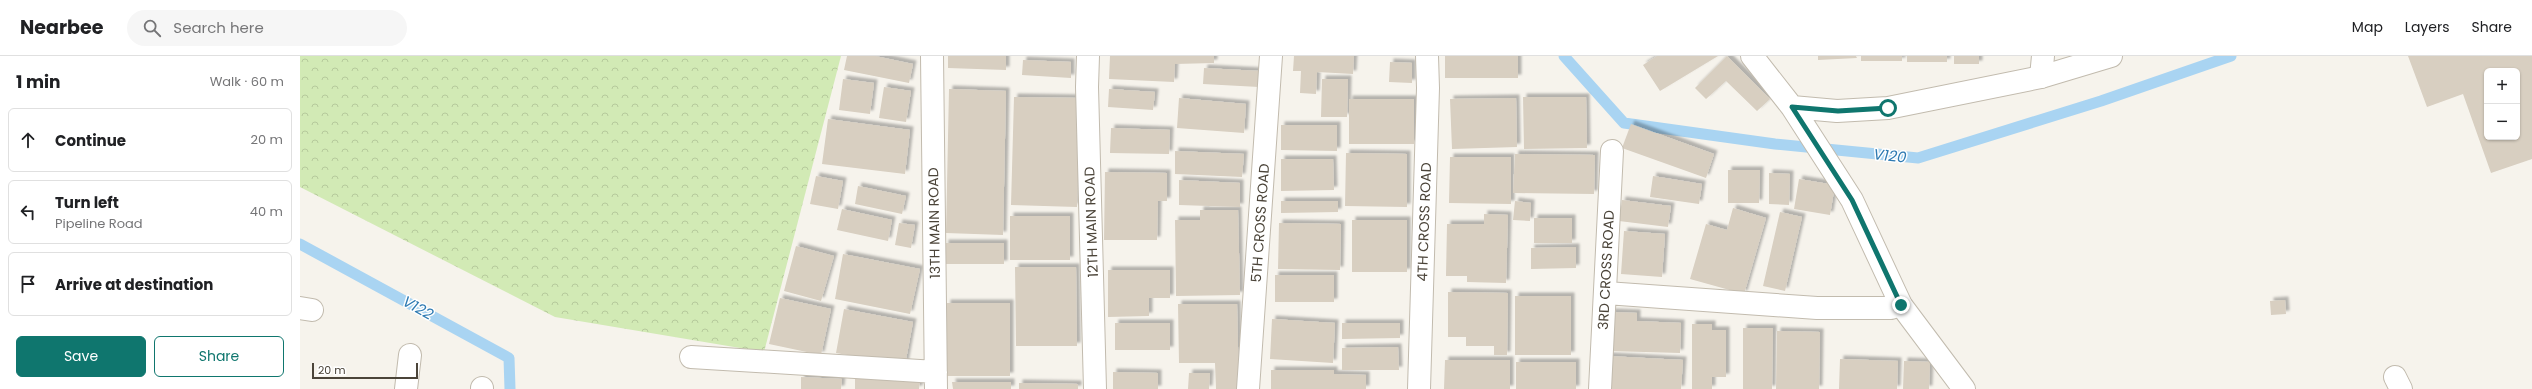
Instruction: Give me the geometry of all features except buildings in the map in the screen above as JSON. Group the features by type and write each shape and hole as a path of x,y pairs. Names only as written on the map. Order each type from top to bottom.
{"street":[{"name":"13TH MAIN ROAD","path":"932,56 936,380"},
{"name":"12TH MAIN ROAD","path":"1088,56 1087,87 1095,389"},
{"name":"5TH CROSS ROAD","path":"1248,389 1270,56"},
{"name":"4TH CROSS ROAD","path":"1419,389 1428,88 1427,56"},
{"path":"1752,56 1792,107 1852,200 1901,305 1964,389"},
{"path":"1792,107 1838,111 1888,108 2042,67 2111,56"},
{"name":"3RD CROSS ROAD","path":"1600,389 1612,151"},
{"path":"1606,293 1817,308 1891,308 1901,305"},
{"path":"406,389 410,354"},
{"path":"691,357 936,380"}],"green space":[{"path":"300,56 841,56 764,352 555,317 300,187"}],"waterway":[{"name":"V120","path":"1564,56 1624,123 1775,144 1918,158 2101,101 2231,56"},
{"name":"V122","path":"300,244 509,358 510,389"}],"route":[{"path":"1888,108 1838,111 1792,107 1852,200 1901,305"}]}
